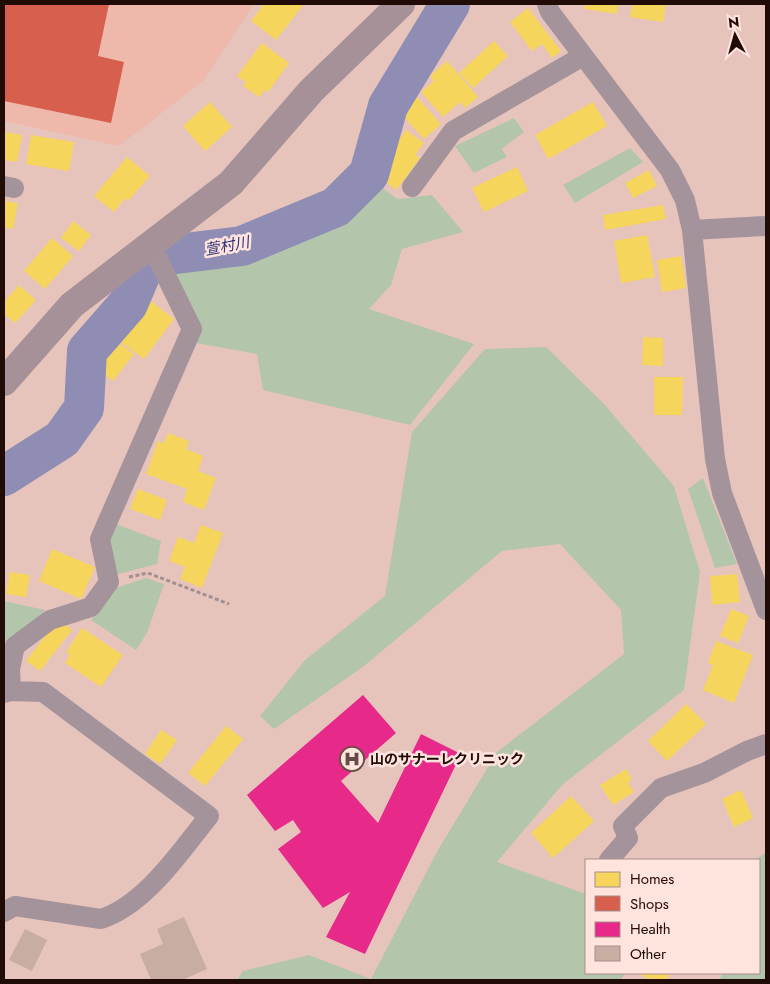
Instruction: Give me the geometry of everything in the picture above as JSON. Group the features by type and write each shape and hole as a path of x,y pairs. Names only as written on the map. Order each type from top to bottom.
{"street":[{"path":"4,382 72,305 156,254 230,182 311,91 401,4"},
{"path":"547,4 550,12 670,170 685,200 692,230 715,459 722,493 766,610"},
{"path":"412,187 453,131 583,56"},
{"path":"692,230 766,226"},
{"path":"4,912 15,906 101,919 113,915 161,877 209,816 43,692 7,692 15,646 50,620 91,607 109,582 100,539 192,329 156,254"},
{"path":"610,859 628,838 623,826 661,788 704,773 747,750 766,744"}],"path":[{"path":"109,582 148,573 230,604"}],"shaded area":[{"path":"4,4 254,4 204,80 119,146 4,121"}],"green space":[{"path":"514,118 524,132 502,149 507,157 474,173 455,146"},
{"path":"630,148 643,162 575,203 563,185"},
{"path":"371,180 398,199 432,195 463,232 402,249 391,285 369,309 474,344 410,425 263,390 257,354 196,343 168,265 264,248 344,210"},
{"path":"546,347 605,405 674,486 700,572 684,690 562,785 497,862 585,894 585,974 624,974 621,980 237,980 243,971 309,955 371,979 438,850 497,752 624,654 621,610 560,544 502,551 364,666 274,729 260,716 305,660 385,596 412,432 485,349"},
{"path":"703,478 737,564 715,568 688,489"},
{"path":"113,523 161,541 157,564 115,575 106,544"},
{"path":"146,578 164,584 147,633 136,650 91,620 116,588"},
{"path":"4,601 45,610 10,643 4,680"},
{"path":"766,852 766,980 719,980 722,974 760,974 760,859 756,859"}],"building: Homes":[{"path":"264,4 304,4 276,40 251,21"},
{"path":"585,4 618,4 617,14 584,9"},
{"path":"632,4 666,4 663,22 630,17"},
{"path":"528,8 561,51 552,58 542,44 532,51 510,22"},
{"path":"494,41 508,56 473,88 459,73"},
{"path":"262,43 289,63 268,92 265,90 259,97 243,86 246,82 237,76"},
{"path":"447,61 478,97 465,108 460,102 443,117 421,92 434,81 430,76"},
{"path":"416,96 441,124 424,139 399,112"},
{"path":"210,102 232,127 205,151 183,126"},
{"path":"593,102 607,126 548,159 535,135"},
{"path":"406,130 424,143 415,155 420,158 396,190 378,176 383,169 380,166"},
{"path":"4,132 22,135 17,162 4,160"},
{"path":"31,135 74,142 69,171 26,164"},
{"path":"127,157 150,176 128,201 125,198 114,212 94,196"},
{"path":"517,167 528,191 484,212 472,188"},
{"path":"649,170 657,186 633,198 625,183"},
{"path":"4,201 18,203 13,229 4,227"},
{"path":"663,205 666,219 605,230 603,215"},
{"path":"73,221 91,235 79,251 61,238"},
{"path":"647,235 655,277 621,283 614,241"},
{"path":"52,238 73,256 45,289 24,271"},
{"path":"681,256 686,288 662,292 657,260"},
{"path":"19,285 36,300 15,323 4,314 4,302"},
{"path":"148,299 174,319 144,359 118,340"},
{"path":"643,337 663,338 663,366 642,365"},
{"path":"116,341 134,354 113,381 96,369"},
{"path":"654,377 683,377 682,415 654,415"},
{"path":"168,433 189,441 186,449 203,456 198,471 216,478 204,510 183,502 187,489 146,474 158,441 164,443"},
{"path":"138,489 167,500 160,520 130,509"},
{"path":"201,525 223,533 202,588 180,579 185,567 169,561 178,537 194,543"},
{"path":"52,549 95,567 81,599 39,581"},
{"path":"10,572 30,575 26,597 6,594"},
{"path":"737,574 740,602 712,605 710,576"},
{"path":"731,609 749,616 738,643 720,636"},
{"path":"61,621 72,630 40,671 26,661 48,632"},
{"path":"82,628 123,655 101,687 65,663 70,655 66,652"},
{"path":"716,641 753,655 734,703 703,690 713,665 708,663"},
{"path":"686,704 706,724 667,761 648,741"},
{"path":"226,726 243,739 205,786 188,773"},
{"path":"161,730 177,740 160,764 145,754"},
{"path":"626,769 632,779 628,783 634,792 613,805 600,785"},
{"path":"741,790 753,818 734,827 722,799"},
{"path":"571,796 594,821 553,858 531,833"},
{"path":"639,974 670,974 666,980 651,980"}],"building: Shops":[{"path":"4,4 109,4 98,56 124,62 111,123 4,101"}],"building: Health":[{"path":"363,695 396,733 341,781 378,823 421,734 461,754 365,954 326,937 350,892 323,908 278,849 301,832 293,820 275,831 247,795"}],"building: Other":[{"path":"184,917 207,969 182,980 151,980 140,954 163,944 157,929"},
{"path":"25,929 47,940 32,971 9,960"}],"waterway":[{"name":"萱村川","path":"4,476 62,439 84,408 87,351 128,304 142,271 160,256 242,246 336,207 369,174 388,106 450,4"}],"place":[{"name":"山のサナーレクリニック","path":"352,759"}]}
